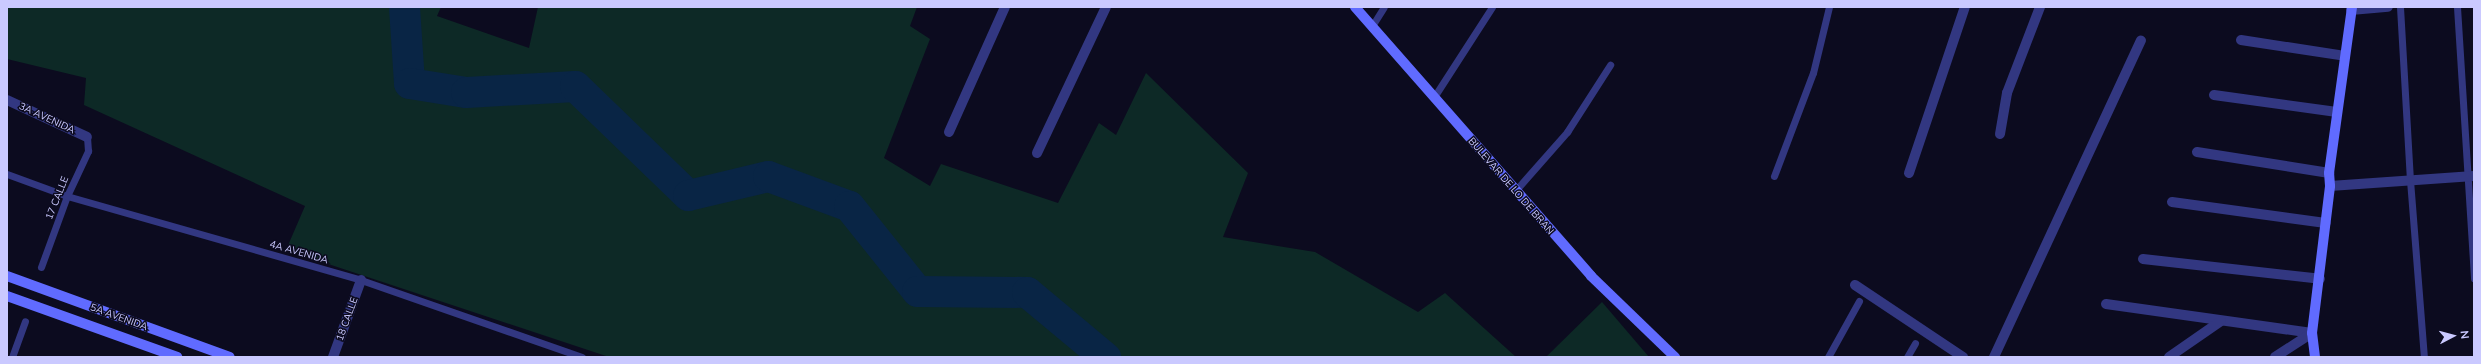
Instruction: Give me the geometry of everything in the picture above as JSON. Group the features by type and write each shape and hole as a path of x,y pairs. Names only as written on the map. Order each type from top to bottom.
{"street":[{"path":"949,132 1005,7"},
{"path":"1037,153 1106,7"},
{"name":"BULEVAR DE LO DE BRAN","path":"1355,7 1591,276 1675,357"},
{"path":"1910,173 1966,7"},
{"path":"2000,134 2007,92 2040,7"},
{"path":"2315,357 2312,333 2320,279 2330,186 2329,173 2352,9 2388,7"},
{"path":"2241,40 2345,56"},
{"path":"1994,357 2141,41"},
{"path":"2214,95 2337,112"},
{"name":"3A AVENIDA","path":"7,100 87,137"},
{"path":"2197,152 2329,173"},
{"path":"2330,186 2471,176"},
{"path":"2172,202 2326,223"},
{"path":"2143,259 2320,279"},
{"name":"5A AVENIDA","path":"7,276 230,357"},
{"name":"18 CALLE","path":"332,357 361,280"},
{"path":"1855,285 1963,357"},
{"name":"5A AVENIDA","path":"7,296 177,357"},
{"path":"2106,304 2312,333"},
{"path":"2169,357 2221,321"},
{"path":"2275,357 2312,333"}],"lane":[{"path":"1372,26 1384,7"},
{"path":"1434,97 1492,7"},
{"path":"1774,176 1813,73 1829,7"},
{"path":"2400,7 2410,180 2424,357"},
{"path":"2456,7 2471,176 2474,278"},
{"path":"1515,191 1567,132 1610,66"},
{"name":"17 CALLE","path":"41,267 67,196 88,151 87,137"},
{"name":"4A AVENIDA","path":"7,174 67,196 361,280 582,357"},
{"path":"1828,357 1859,301"},
{"path":"12,357 25,321"},
{"path":"1907,357 1915,343"}],"green space":[{"path":"7,7 441,7 437,16 529,48 538,7 917,7 910,26 930,39 884,158 930,186 941,164 1058,203 1099,123 1116,135 1146,73 1248,173 1223,237 1315,252 1418,312 1445,293 1516,357 609,357 286,250 305,206 84,105 86,78 7,59"},
{"path":"1602,302 1649,357 1546,357"}],"waterway":[{"path":"404,7 409,83 466,92 575,86 688,195 768,176 849,206 917,291 1027,292 1105,357"}]}
